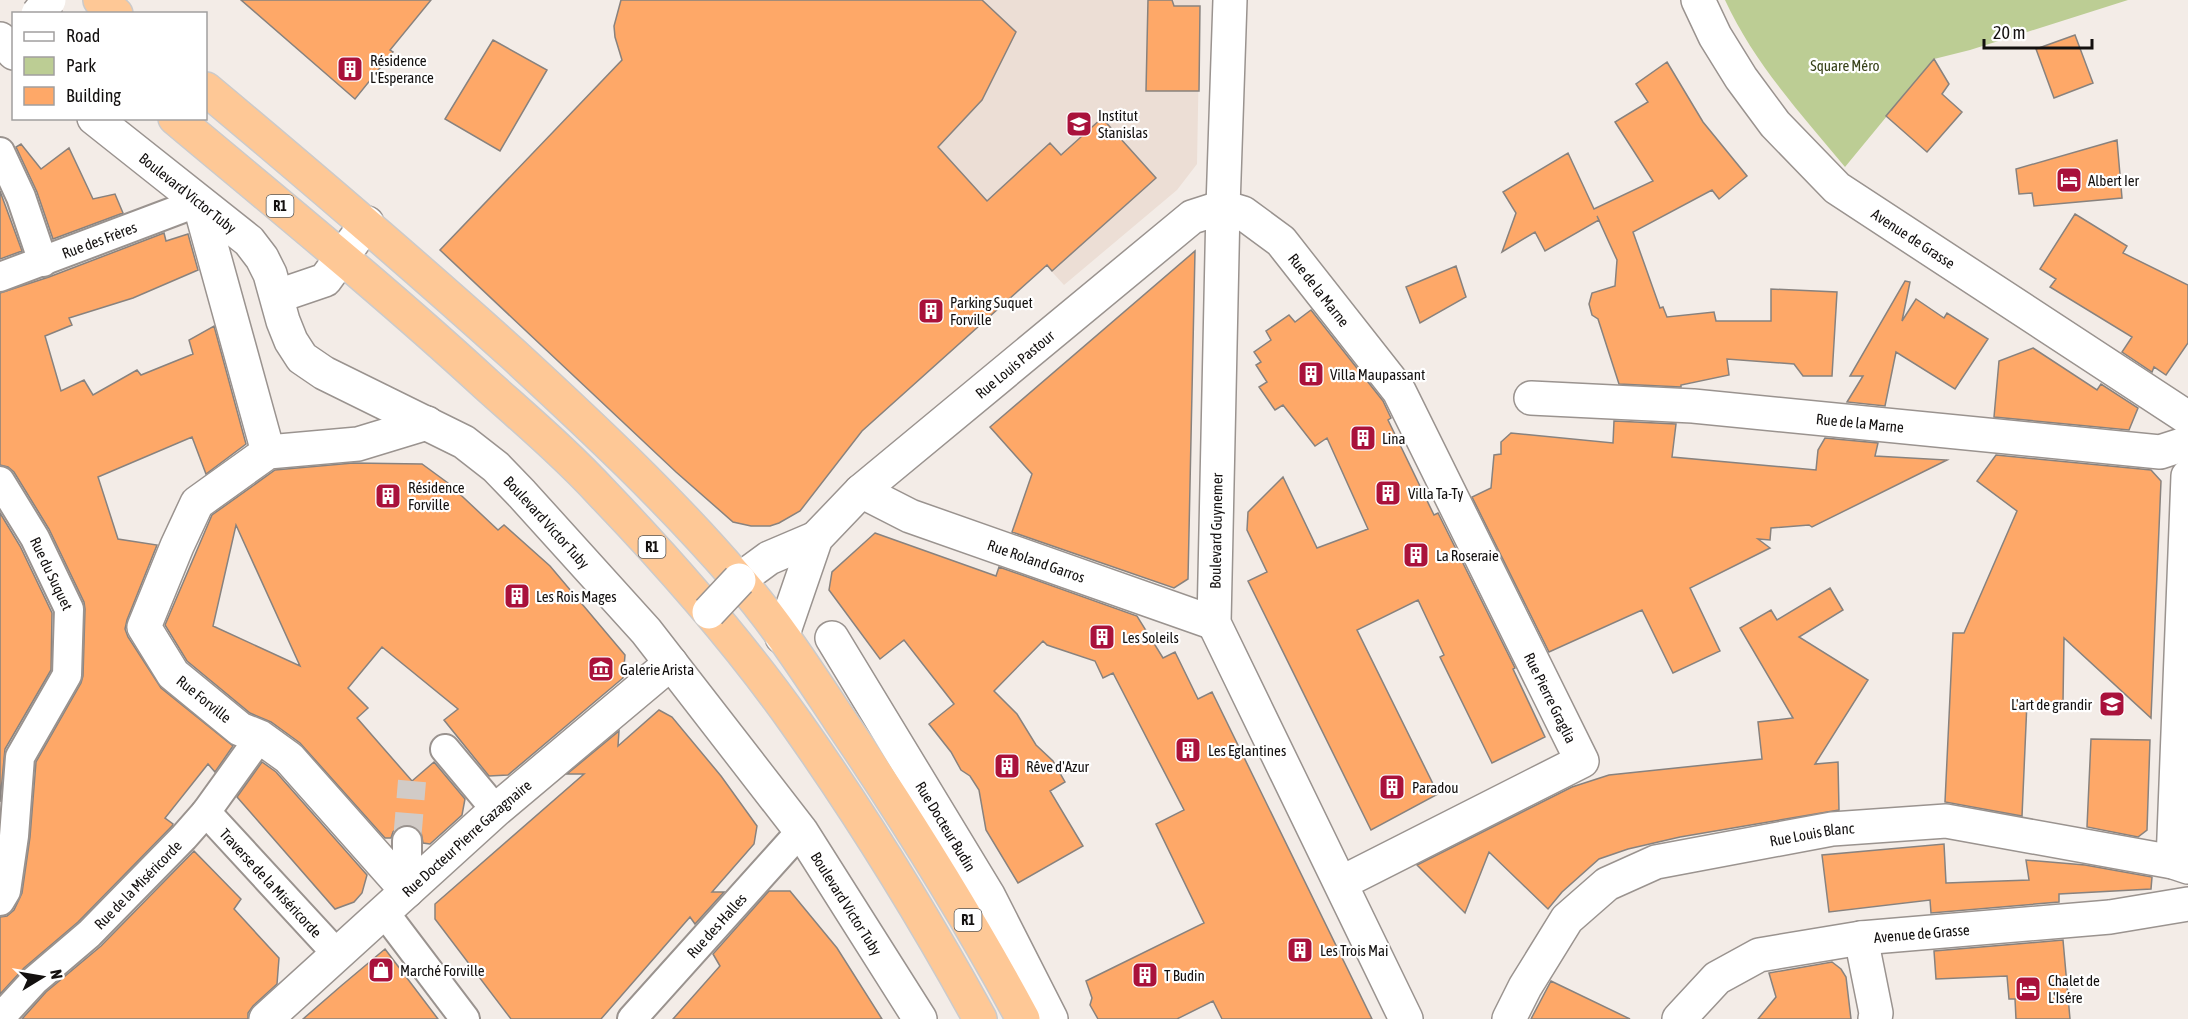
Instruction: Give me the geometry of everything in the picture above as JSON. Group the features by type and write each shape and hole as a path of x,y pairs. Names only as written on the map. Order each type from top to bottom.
{"highway":[{"path":"34,0 48,12"},
{"path":"100,0 114,12"},
{"name":"R1","path":"207,90 367,223 573,409 739,580 782,637 909,824 961,909 1023,1019"},
{"name":"R1","path":"177,120 343,258 561,452 602,492 684,581 794,721 841,789 875,840 947,959 980,1019"}],"street":[{"name":"Boulevard Guynemer","path":"1230,0 1214,623 1406,1019"},
{"name":"Avenue de Grasse","path":"1698,0 1714,36 1775,124 1837,188 2188,418"},
{"name":"Boulevard Victor Tuby","path":"96,120 249,241 262,258 278,296 283,321 291,341 302,358 324,373 464,442 503,474 646,631 801,831 920,1019"},
{"path":"0,152 21,197 43,262"},
{"path":"199,202 268,452 358,444 427,423"},
{"name":"Rue des Frères","path":"0,277 199,202"},
{"name":"Rue de la Marne","path":"1223,207 1243,213 1281,241 1399,391"},
{"name":"Rue Louis Pastour","path":"709,612 739,580 769,558 816,538 861,491 1192,217 1223,207"},
{"path":"278,296 325,280 367,223"},
{"name":"Rue Pierre Graglia","path":"1341,883 1582,761 1399,391"},
{"name":"Rue de la Marne","path":"1531,398 1693,406 2160,452 2188,443"},
{"name":"Rue Forville","path":"268,452 198,503 177,546 144,627 173,674 240,729 260,737 289,758 395,901"},
{"path":"2181,864 2188,476"},
{"name":"Rue du Suquet","path":"0,481 35,538 69,609 67,675 10,766"},
{"name":"Rue Roland Garros","path":"861,491 910,516 1214,623"},
{"name":"Rue Louis Pastour","path":"782,637 816,538"},
{"name":"Rue Docteur Budin","path":"832,638 988,895 1051,1019"},
{"name":"Rue Docteur Pierre Gazagnaire","path":"266,1019 496,810 671,663"},
{"name":"Rue de la Miséricorde","path":"0,1018 35,980 105,918 184,837 206,812 260,737"},
{"path":"445,749 496,810"},
{"path":"0,901 6,891 14,836 10,766"},
{"name":"Traverse de la Miséricorde","path":"206,812 337,954"},
{"name":"Rue Louis Blanc","path":"1509,1019 1525,987 1567,919 1607,884 1656,862 1832,829 1946,821 2181,864"},
{"name":"Rue des Halles","path":"632,1019 801,831"},
{"path":"407,841 395,901 465,1019"},
{"name":"Avenue de Grasse","path":"1679,1019 1717,978 1759,955 1861,938 2110,917 2188,904"},
{"path":"1861,938 1876,1013 1875,1019"}],"shaded area":[{"name":"Institut Stanislas","path":"982,0 1200,0 1197,164 1177,190 1064,285 938,147 982,100 1016,32"}],"green space":[{"name":"Square Méro","path":"1725,0 2128,0 1970,50 1934,59 1845,167 1764,67"}],"building":[{"path":"241,0 431,0 390,50 393,52 355,99"},
{"path":"621,0 982,0 1016,32 982,100 938,147 987,201 1050,143 1061,155 1102,118 1156,178 1052,271 1047,265 862,431 800,511 770,526 751,526 733,522 676,472 440,250 622,60 614,26"},
{"path":"1148,0 1172,0 1174,6 1200,6 1199,91 1146,91"},
{"path":"2075,35 2093,83 2054,98 2036,49"},
{"path":"493,40 547,70 500,151 445,119"},
{"path":"1934,59 1949,84 1942,94 1962,112 1927,152 1886,116"},
{"path":"1667,62 1703,122 1747,176 1719,199 1712,190 1633,232 1660,308 1663,307 1667,317 1714,312 1716,321 1771,321 1771,289 1837,292 1832,376 1803,376 1794,364 1727,359 1729,375 1681,385 1681,387 1619,384 1598,319 1592,315 1589,304 1592,293 1615,286 1617,260 1599,220 1545,251 1535,232 1502,252 1516,213 1503,192 1568,153 1594,209 1653,181 1615,122 1648,102 1636,84"},
{"name":"Albert Ier","path":"2117,140 2122,198 2034,206 2032,193 2019,194 2016,169"},
{"path":"21,144 41,169 69,148 93,199 115,194 123,213 53,239 37,192 16,147"},
{"path":"0,191 22,251 0,259"},
{"path":"2075,214 2127,246 2123,253 2188,285 2188,343 2166,375 2154,367 2152,372 2122,352 2132,337 2050,287 2056,279 2040,269"},
{"path":"164,233 166,241 188,234 198,270 133,298 69,318 72,325 45,336 61,391 84,380 93,395 137,370 141,375 193,354 189,340 214,326 246,444 206,474 192,437 98,477 118,539 157,545 127,620 125,629 128,637 161,688 233,746 215,772 208,764 165,818 173,824 172,826 78,922 24,968 0,994 0,917 7,916 14,910 22,893 30,837 36,762 83,676 85,609 84,602 49,529 14,472 0,465 0,293 49,277"},
{"path":"1195,251 1188,579 1174,588 1012,532 1032,474 990,427"},
{"path":"1456,266 1466,297 1420,323 1406,287"},
{"path":"1905,281 1910,282 1902,321 1916,299 1944,318 1947,313 1988,339 1955,389 1896,352 1885,406 1847,402 1863,376 1850,376"},
{"path":"1311,310 1383,401 1391,418 1388,420 1434,515 1438,513 1515,668 1513,669 1545,737 1492,763 1440,657 1444,655 1418,600 1357,630 1438,794 1371,830 1248,581 1267,572 1247,530 1248,512 1283,477 1317,548 1368,529 1327,438 1315,446 1283,405 1275,410 1259,387 1267,382 1256,365 1261,362 1254,352 1271,340 1266,331 1289,315 1295,322"},
{"path":"2033,348 2097,390 2101,384 2138,408 2129,430 1994,417 1999,361"},
{"path":"1614,421 1676,424 1672,457 1816,470 1818,450 1825,438 1878,443 1875,456 1947,460 1812,527 1809,525 1771,528 1770,540 1758,539 1770,548 1690,588 1720,651 1673,673 1642,610 1549,652 1472,497 1491,488 1494,455 1501,454 1501,442 1511,433 1613,443"},
{"path":"1996,455 2151,470 2161,481 2151,718 2064,638 2063,702 2027,702 2022,816 1945,802 1953,633 1964,633 2017,511 1977,481"},
{"path":"353,463 422,464 448,483 498,530 504,525 550,566 625,655 623,678 508,775 489,776 444,720 458,709 382,647 348,688 368,708 357,718 412,781 434,762 465,799 462,815 430,844 423,843 421,832 415,826 408,825 398,827 391,838 385,838 300,743 271,722 250,713 187,661 165,625 212,515 275,470","holes":["236,525 300,666 213,626"]},
{"path":"0,513 20,546 52,613 51,670 5,749 0,802"},
{"path":"875,533 996,576 999,567 1137,616 1163,658 1175,652 1198,699 1212,692 1372,1019 1222,1019 1213,1001 1177,1019 1098,1019 1090,1005 1092,998 1086,981 1204,923 1156,824 1184,810 1113,673 1103,678 1095,661 1047,645 1043,641 994,691 1017,714 1036,745 1053,761 1065,782 1050,791 1083,846 1018,883 986,830 979,790 970,776 961,770 951,752 929,724 954,704 904,640 880,659 829,590 832,572"},
{"path":"1830,588 1843,610 1799,637 1868,680 1815,764 1838,762 1839,810 1680,837 1628,849 1599,859 1562,892 1548,909 1489,852 1465,913 1417,865 1572,787 1609,775 1762,759 1758,722 1793,718 1740,628 1771,610 1777,620"},
{"path":"659,710 672,717 721,776 757,826 754,844 712,892 724,892 695,924 690,917 601,1019 511,1019 435,919 435,904 584,774 567,774 619,731 618,746"},
{"path":"2091,739 2150,740 2147,830 2138,837 2087,827"},
{"path":"262,762 276,772 367,875 362,893 354,902 335,909 237,797"},
{"path":"1944,844 1946,883 2029,880 2026,860 2085,865 2152,877 2151,889 2059,894 2059,902 1931,913 1930,900 1829,912 1822,855"},
{"path":"194,851 241,899 234,909 279,958 277,984 253,1006 248,1013 248,1019 22,1019 46,992 101,946"},
{"path":"769,891 790,891 837,948 882,1019 673,1019 720,966 713,954"},
{"path":"2063,940 2070,1019 2016,1019 2015,999 2009,999 2007,976 1936,979 1934,951"},
{"name":"Marché Forville","path":"385,949 438,1019 303,1019 341,986"},
{"path":"1832,962 1841,969 1846,977 1851,1019 1758,1019 1776,997 1769,973"},
{"path":"1551,981 1630,1019 1531,1019"}],"tunnel":[{"path":"407,841 412,781"}],"place":[{"name":"Résidence L'Esperance","path":"350,69"},
{"name":"Institut Stanislas","path":"1079,124"},
{"name":"Albert Ier","path":"2069,180"},
{"name":"Parking Suquet Forville","path":"931,311"},
{"name":"Villa Maupassant","path":"1311,374"},
{"name":"Lina","path":"1363,438"},
{"name":"Villa Ta-Ty","path":"1388,493"},
{"name":"Résidence Forville","path":"388,496"},
{"name":"La Roseraie","path":"1416,555"},
{"name":"Les Rois Mages","path":"517,596"},
{"name":"Les Soleils","path":"1102,637"},
{"name":"Galerie Arista","path":"601,669"},
{"name":"L'art de grandir","path":"2112,704"},
{"name":"Les Eglantines","path":"1188,750"},
{"name":"Rêve d'Azur","path":"1007,766"},
{"name":"Paradou","path":"1392,787"},
{"name":"Les Trois Mai","path":"1300,950"},
{"name":"Marché Forville","path":"381,970"},
{"name":"T Budin","path":"1145,975"},
{"name":"Chalet de L'Isére","path":"2028,989"}]}
